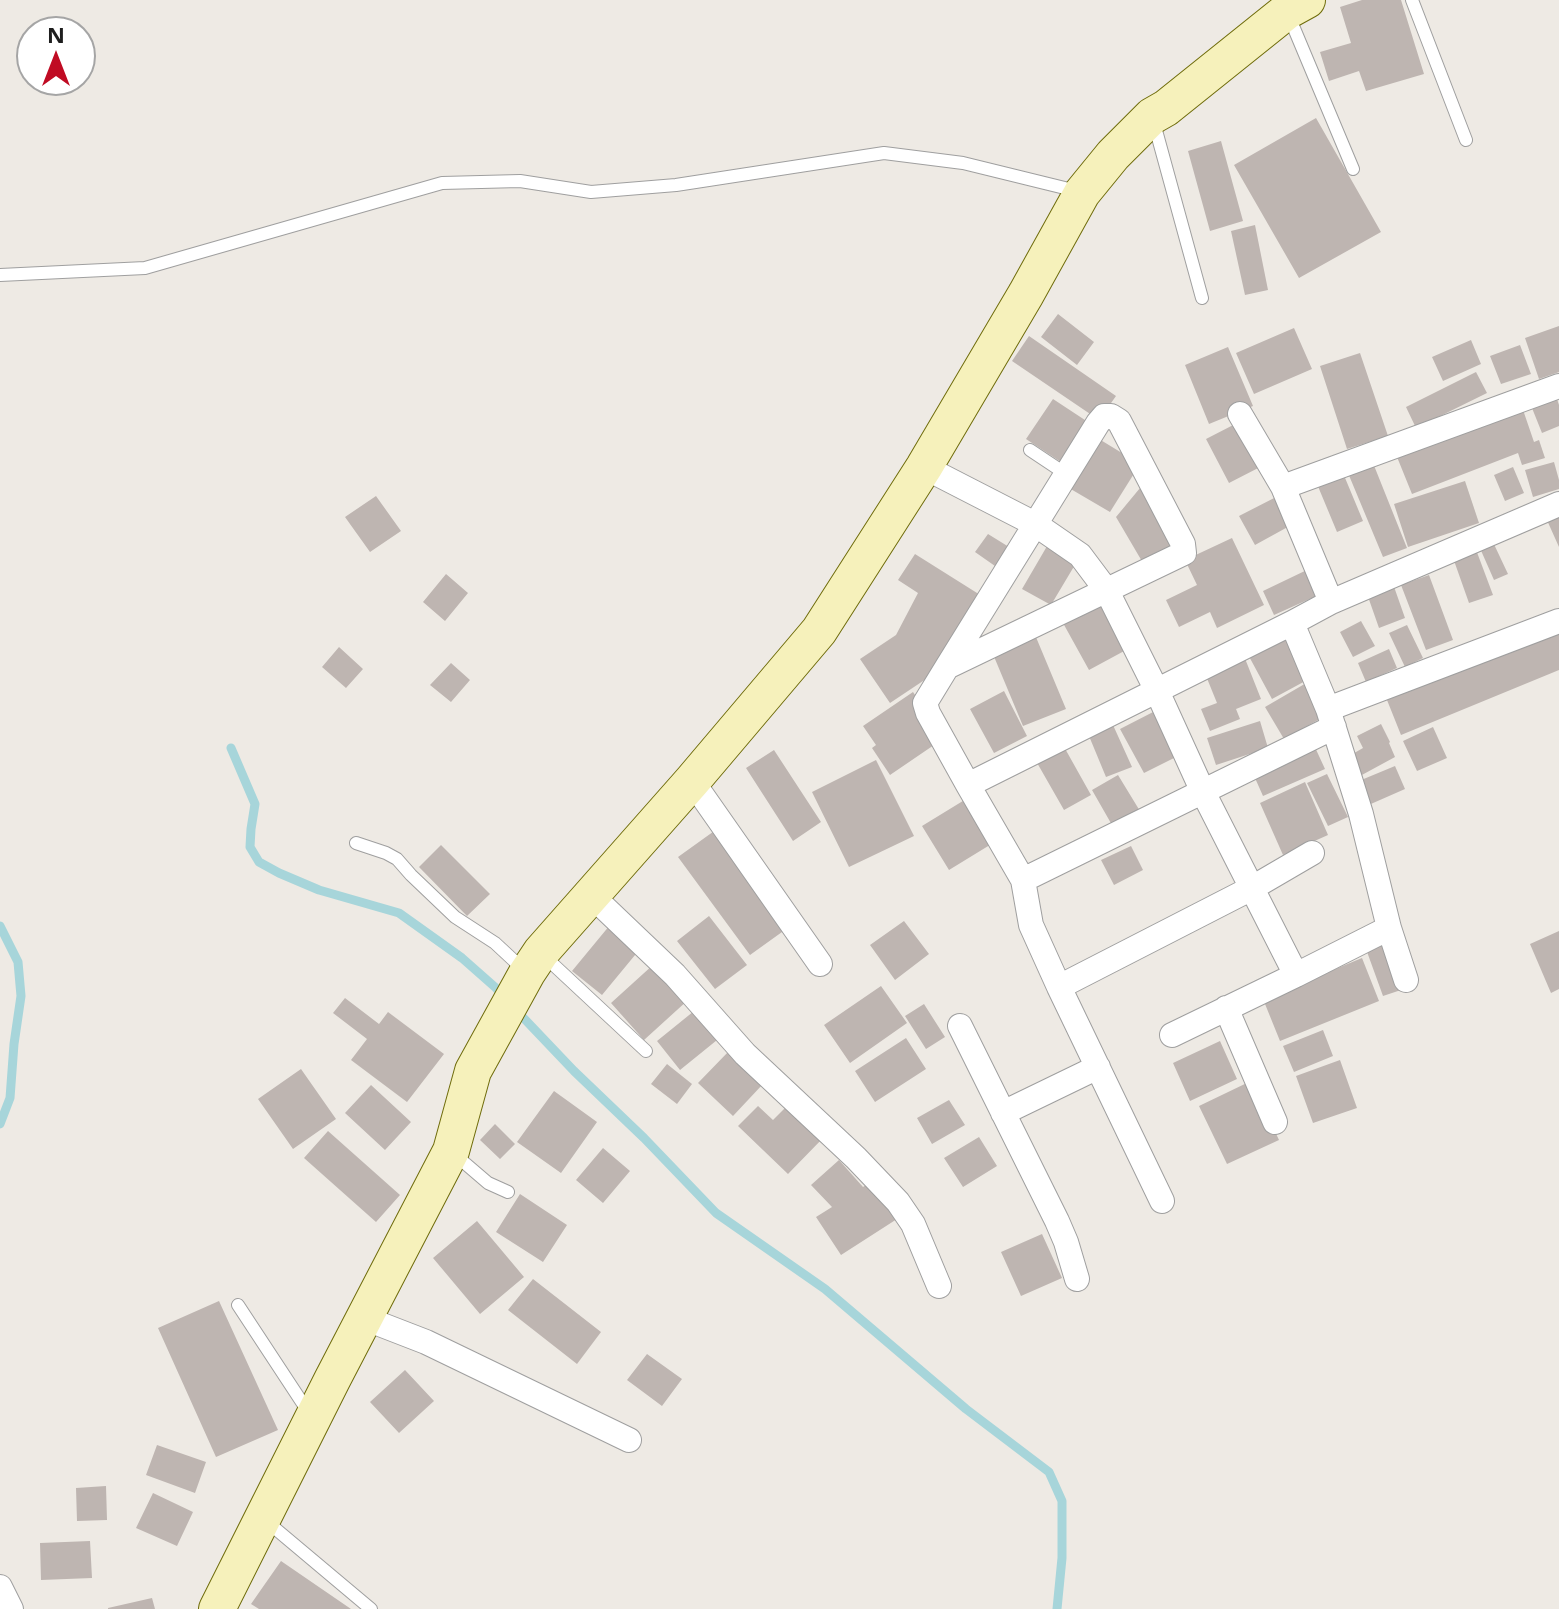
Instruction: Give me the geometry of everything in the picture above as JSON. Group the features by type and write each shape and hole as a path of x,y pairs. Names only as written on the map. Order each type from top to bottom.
{"street":[{"path":"217,1609 451,1151 473,1071 522,984 590,894 692,781 819,631 924,467 1082,193 1113,155 1152,116 1297,6"},
{"path":"1283,487 1559,386"},
{"path":"1240,414 1283,487 1331,602"},
{"path":"947,667 1184,553 1183,544 1119,421 1104,416 1066,474 1035,524 947,667 925,703 1023,880 1031,925 1162,1201"},
{"path":"924,467 1035,524 1080,555 1107,591 1203,792 1296,975"},
{"path":"968,785 1331,602 1559,504"},
{"path":"1023,880 1203,792 1331,718 1559,621"},
{"path":"1292,623 1331,718 1361,814 1389,928 1406,980"},
{"path":"692,781 820,964"},
{"path":"1059,987 1252,888 1312,853"},
{"path":"590,894 675,975 745,1054 856,1158 898,1202 913,1224 939,1286"},
{"path":"1172,1035 1389,928"},
{"path":"1226,1008 1275,1122"},
{"path":"960,1026 1057,1221 1077,1279"},
{"path":"1003,1113 1098,1067"},
{"path":"364,1318 426,1342 629,1440"},
{"path":"0,1587 11,1609"}],"lane":[{"path":"1412,0 1466,140"},
{"path":"1297,6 1353,169"},
{"path":"1152,116 1202,298"},
{"path":"0,275 145,268 442,183 520,181 591,192 676,185 884,153 963,163 1082,193"},
{"path":"1030,450 1066,474"},
{"path":"356,843 397,859 455,917 495,943 522,984 646,1051"},
{"path":"451,1151 488,1183 508,1192"},
{"path":"238,1305 312,1418"},
{"path":"262,1518 371,1609"}],"building":[{"path":"1362,0 1401,0 1424,74 1366,91 1359,71 1329,81 1320,52 1351,43 1340,7"},
{"path":"1316,118 1381,232 1299,278 1234,165"},
{"path":"1221,141 1243,221 1210,231 1188,151"},
{"path":"1255,225 1268,290 1245,295 1231,231"},
{"path":"1058,314 1094,342 1077,365 1041,337"},
{"path":"1559,326 1559,372 1539,379 1525,338"},
{"path":"1294,328 1312,369 1254,394 1236,353"},
{"path":"1029,336 1116,396 1099,420 1012,361"},
{"path":"1471,340 1481,364 1443,381 1432,357"},
{"path":"1520,345 1531,374 1501,384 1490,356"},
{"path":"1228,347 1253,406 1209,424 1185,365"},
{"path":"1360,353 1388,436 1347,449 1320,366"},
{"path":"1476,372 1487,393 1416,428 1406,407"},
{"path":"1555,393 1559,405 1559,426 1542,433 1530,403"},
{"path":"1053,399 1091,424 1064,464 1026,439"},
{"path":"1521,404 1534,442 1539,440 1545,458 1522,465 1518,453 1412,494 1395,452"},
{"path":"1241,421 1264,465 1229,483 1206,439"},
{"path":"1099,439 1140,464 1110,512 1069,488"},
{"path":"1554,462 1559,489 1533,497 1525,470"},
{"path":"1373,463 1407,548 1383,557 1348,473"},
{"path":"1513,467 1524,493 1505,501 1494,475"},
{"path":"1343,473 1363,521 1337,532 1317,484"},
{"path":"1465,481 1479,523 1408,547 1394,504"},
{"path":"1145,482 1179,542 1143,563 1116,517"},
{"path":"1280,495 1295,523 1255,545 1239,516"},
{"path":"376,496 401,531 370,552 345,517"},
{"path":"1559,512 1559,547 1546,518"},
{"path":"988,534 1009,547 995,566 975,552"},
{"path":"1232,538 1264,605 1217,628 1210,612 1179,627 1166,600 1197,585 1185,560"},
{"path":"1492,540 1508,574 1494,580 1479,546"},
{"path":"1050,541 1079,558 1051,605 1022,589"},
{"path":"1475,547 1493,595 1469,603 1452,555"},
{"path":"915,554 985,598 947,665 890,703 860,659 896,635 918,593 898,580"},
{"path":"1311,568 1323,593 1274,615 1263,591"},
{"path":"446,574 468,593 445,621 423,602"},
{"path":"1429,575 1453,640 1426,650 1401,585"},
{"path":"1392,581 1405,618 1379,628 1366,591"},
{"path":"1100,603 1126,650 1089,670 1063,623"},
{"path":"1361,621 1375,646 1353,657 1340,632"},
{"path":"1407,625 1423,658 1405,667 1389,633"},
{"path":"1282,629 1309,679 1272,699 1245,649"},
{"path":"1559,629 1559,670 1401,735 1387,700"},
{"path":"1033,630 1066,709 1023,726 990,647"},
{"path":"339,647 363,669 346,688 322,667"},
{"path":"1389,649 1397,668 1366,682 1358,663"},
{"path":"1244,656 1261,699 1236,709 1240,719 1210,731 1201,709 1217,703 1204,671"},
{"path":"451,663 470,680 451,702 430,685"},
{"path":"1308,682 1327,715 1284,739 1265,707"},
{"path":"1004,691 1027,736 994,753 970,709"},
{"path":"913,692 930,717 920,724 934,745 890,775 872,748 876,745 863,726"},
{"path":"1157,710 1180,755 1144,773 1120,729"},
{"path":"1260,721 1268,748 1216,765 1207,738"},
{"path":"1381,724 1395,757 1360,776 1349,756 1363,748 1357,736"},
{"path":"1113,725 1132,767 1106,777 1089,736"},
{"path":"1433,727 1447,758 1417,771 1403,741"},
{"path":"1313,743 1325,769 1263,796 1251,769"},
{"path":"1063,745 1091,795 1064,810 1036,761"},
{"path":"774,750 821,822 793,841 746,768"},
{"path":"876,760 914,836 849,867 812,792"},
{"path":"1395,766 1405,789 1364,807 1354,783"},
{"path":"1327,774 1348,817 1328,826 1307,783"},
{"path":"1118,775 1143,816 1116,832 1092,790"},
{"path":"1305,782 1328,835 1283,855 1260,803"},
{"path":"971,796 998,840 949,870 922,826"},
{"path":"717,829 789,927 750,955 678,857"},
{"path":"441,845 490,894 467,916 419,867"},
{"path":"1131,846 1143,870 1114,885 1101,860"},
{"path":"709,916 747,965 715,989 677,941"},
{"path":"904,921 929,954 895,980 870,945"},
{"path":"610,925 640,949 602,995 572,971"},
{"path":"1559,931 1559,989 1551,993 1530,944"},
{"path":"1390,941 1407,988 1383,996 1366,949"},
{"path":"1362,958 1379,1001 1280,1041 1263,999"},
{"path":"654,964 688,1000 644,1040 611,1003"},
{"path":"881,986 907,1023 850,1063 824,1025"},
{"path":"345,998 379,1024 388,1012 444,1054 407,1102 351,1060 367,1039 333,1013"},
{"path":"924,1004 945,1037 926,1049 905,1016"},
{"path":"699,1007 722,1036 680,1070 657,1041"},
{"path":"1323,1030 1333,1056 1294,1072 1283,1046"},
{"path":"906,1038 926,1069 875,1102 855,1071"},
{"path":"1220,1041 1237,1079 1190,1101 1173,1063"},
{"path":"728,1052 763,1084 733,1116 698,1083"},
{"path":"1340,1060 1357,1108 1313,1123 1296,1076"},
{"path":"667,1064 692,1084 677,1104 651,1084"},
{"path":"301,1069 336,1119 293,1149 258,1099"},
{"path":"1251,1081 1279,1140 1227,1164 1199,1106"},
{"path":"371,1085 411,1122 385,1150 345,1113"},
{"path":"554,1091 597,1122 561,1173 517,1142"},
{"path":"949,1100 965,1125 932,1144 917,1118"},
{"path":"789,1104 824,1137 788,1174 738,1126 758,1106 773,1120"},
{"path":"495,1124 515,1144 500,1159 480,1140"},
{"path":"328,1131 400,1195 376,1222 304,1158"},
{"path":"979,1137 997,1166 963,1187 944,1158"},
{"path":"603,1148 630,1171 603,1203 576,1180"},
{"path":"839,1160 863,1187 872,1181 897,1219 841,1255 816,1217 832,1207 811,1185"},
{"path":"520,1194 567,1225 543,1262 496,1232"},
{"path":"477,1221 524,1277 480,1314 433,1258"},
{"path":"1042,1234 1062,1278 1021,1296 1001,1252"},
{"path":"533,1279 601,1332 577,1364 508,1310"},
{"path":"219,1301 278,1430 216,1457 158,1328"},
{"path":"647,1354 682,1379 662,1406 627,1380"},
{"path":"405,1370 434,1401 399,1433 370,1402"},
{"path":"157,1445 206,1462 195,1493 146,1475"},
{"path":"106,1486 107,1520 77,1521 76,1488"},
{"path":"153,1493 193,1512 177,1546 136,1528"},
{"path":"90,1541 92,1578 41,1580 40,1543"},
{"path":"281,1561 351,1609 259,1609 251,1604"},
{"path":"152,1598 155,1609 108,1609 108,1608"}],"waterway":[{"path":"231,748 255,804 250,847 259,862 319,890 399,913 462,958 505,998"},
{"path":"0,926 18,962 21,996 10,1098 0,1124"},
{"path":"515,1009 716,1213 825,1289 966,1409 1049,1472 1062,1501 1062,1558 1057,1609"}]}
